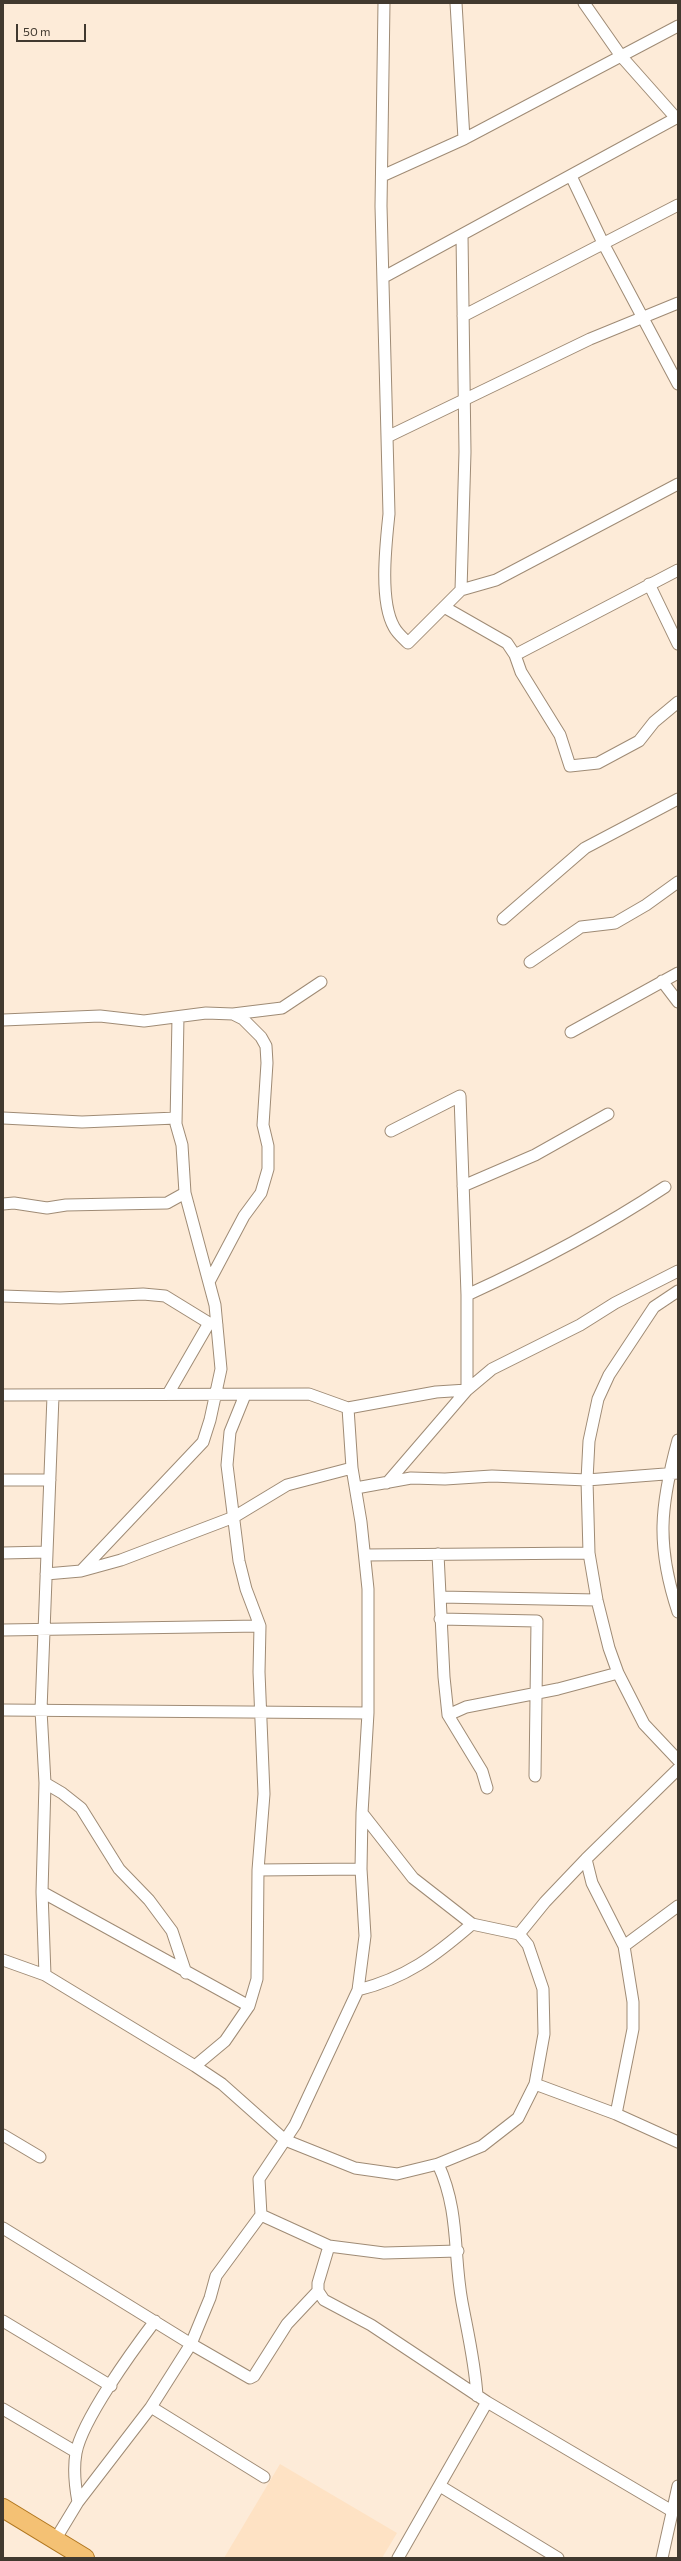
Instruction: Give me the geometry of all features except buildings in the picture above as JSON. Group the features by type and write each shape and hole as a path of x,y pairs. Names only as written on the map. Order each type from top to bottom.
{"main road":[{"path":"3,2508 85,2558"}],"street":[{"path":"384,3 382,176 389,514 385,547 385,581 391,621 394,628 408,643 461,590 496,580 678,484"},
{"path":"456,3 464,139"},
{"path":"384,277 677,118 621,56 584,3"},
{"path":"382,176 464,139 678,26"},
{"path":"571,176 603,244 678,384"},
{"path":"463,316 678,205"},
{"path":"461,590 465,452 462,235"},
{"path":"387,437 642,316 678,303"},
{"path":"515,655 678,570"},
{"path":"649,584 678,641"},
{"path":"444,607 507,643 515,655 520,672 560,735 570,766 598,763 639,740 654,722 678,702"},
{"path":"503,919 585,848 678,799"},
{"path":"530,962 581,927 615,923 646,905 678,882"},
{"path":"571,1032 678,973"},
{"path":"662,981 678,1002"},
{"path":"3,1020 100,1016 144,1021 206,1013 233,1014 282,1008 321,982"},
{"path":"209,1282 244,1216 261,1193 268,1169 268,1146 263,1125 267,1063 266,1046 261,1037 243,1019 233,1014"},
{"path":"81,1571 203,1442 221,1369 213,1324 209,1282 185,1194 182,1150 176,1118 178,1017"},
{"path":"391,1131 460,1096 467,1295 467,1390"},
{"path":"463,1186 535,1155 608,1114"},
{"path":"3,1118 82,1122 176,1118"},
{"path":"467,1295 524,1267 626,1212 666,1187"},
{"path":"3,1204 14,1203 47,1208 66,1205 167,1203 185,1194"},
{"path":"387,1483 467,1390 492,1369 580,1325 615,1304 678,1271"},
{"path":"678,1291 654,1307 609,1375 598,1399 589,1441 588,1480 589,1553 597,1600 618,1673 644,1724 678,1760"},
{"path":"3,1296 60,1298 143,1294 165,1296 213,1324"},
{"path":"168,1394 213,1324"},
{"path":"3,1395 53,1396 216,1393 245,1395 309,1394 348,1408 436,1392 467,1390"},
{"path":"195,2066 225,2042 249,2006 258,1979 258,1870 264,1794 260,1712 260,1626 246,1589 239,1561 226,1465 230,1432 245,1395"},
{"path":"45,1975 42,1892 45,1783 41,1710 53,1396"},
{"path":"55,2540 78,2502 151,2407 190,2344 210,2298 216,2276 261,2215 259,2179 285,2140 358,1990 366,1936 362,1869 362,1812 368,1713 368,1590 366,1555 352,1468 348,1408"},
{"path":"678,1440 673,1473 662,1518 662,1543 667,1574 678,1612"},
{"path":"46,1574 81,1571 121,1560 234,1517 287,1485 352,1468"},
{"path":"356,1488 411,1478 445,1479 467,1476 588,1480 673,1473"},
{"path":"3,1480 50,1480"},
{"path":"3,1553 47,1552"},
{"path":"366,1555 589,1553"},
{"path":"438,1554 440,1619 448,1715 482,1771 487,1788"},
{"path":"440,1597 597,1600"},
{"path":"440,1619 537,1621 535,1776"},
{"path":"3,1630 44,1631 102,1627 260,1626"},
{"path":"448,1715 466,1707 558,1689 618,1673"},
{"path":"3,1710 368,1713"},
{"path":"519,1934 545,1902 586,1859 678,1769"},
{"path":"45,1783 62,1793 81,1808 119,1869 149,1900 172,1931 186,1973"},
{"path":"3,1960 45,1975 195,2066 222,2084 285,2140 355,2168 375,2173 397,2174 438,2164 473,2152 497,2136 518,2118 535,2084 544,2034 543,1989 528,1945 519,1934 472,1924 413,1878 362,1812"},
{"path":"586,1859 592,1883 624,1946 633,2002 633,2029 616,2114"},
{"path":"258,1870 362,1869"},
{"path":"42,1892 186,1973 249,2006"},
{"path":"624,1946 678,1906"},
{"path":"358,1990 402,1976 433,1958 472,1924"},
{"path":"535,2084 616,2114 678,2142"},
{"path":"3,2135 40,2157"},
{"path":"438,2164 450,2197 458,2251 462,2302 475,2362 478,2396"},
{"path":"261,2215 329,2246 384,2253 458,2251"},
{"path":"3,2228 190,2344 245,2376 254,2376 287,2324 318,2291 329,2246"},
{"path":"318,2291 324,2300 371,2325 487,2402 672,2511"},
{"path":"3,2320 111,2386"},
{"path":"78,2502 75,2483 76,2452 81,2436 111,2386 155,2321"},
{"path":"400,2557 487,2402"},
{"path":"151,2407 264,2477"},
{"path":"3,2409 76,2452"},
{"path":"440,2486 558,2558"},
{"path":"662,2558 678,2486"}],"shaded area":[{"path":"280,2464 397,2533 382,2558 224,2558"}]}
